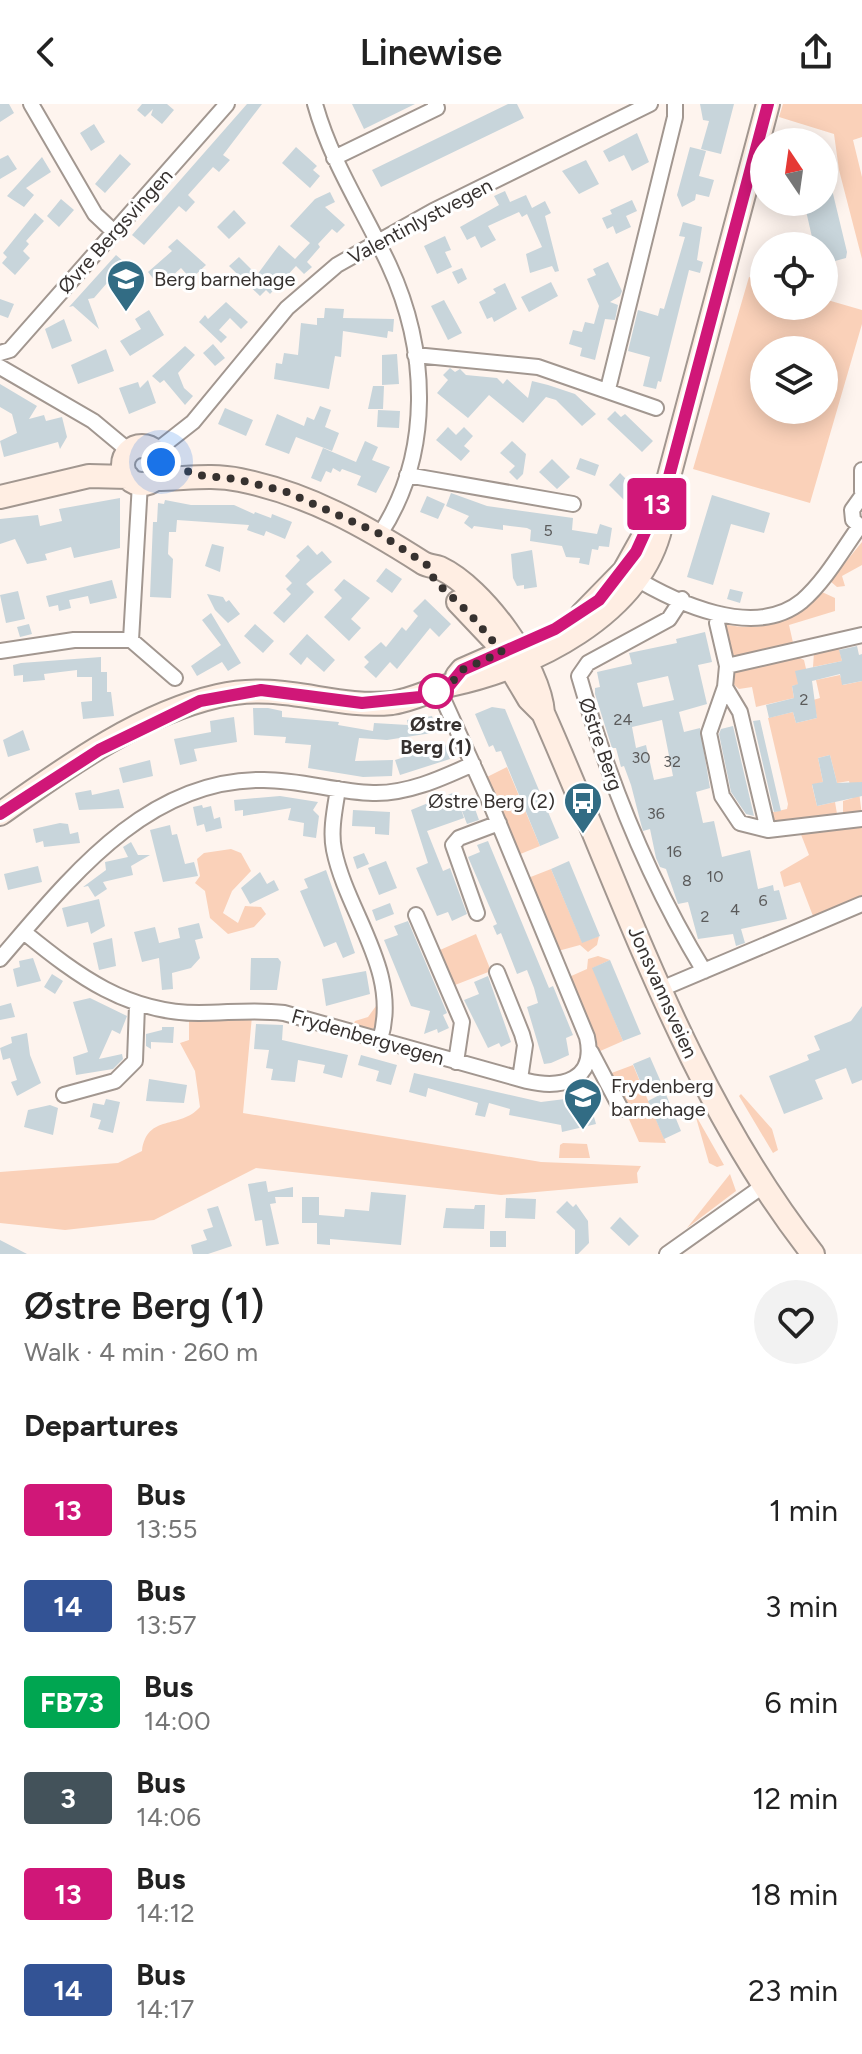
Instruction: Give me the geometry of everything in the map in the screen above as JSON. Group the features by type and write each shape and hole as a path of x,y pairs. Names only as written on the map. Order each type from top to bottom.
{"street":[{"path":"31,104 95,214 114,232"},
{"name":"Øvre Bergsvingen","path":"0,353 10,350 227,104"},
{"path":"315,104 334,158 400,291 415,355 419,425 407,475 380,534"},
{"path":"334,158 437,108 435,104"},
{"name":"Valentinlystvegen","path":"142,466 193,422 287,308 337,265 377,241 650,104"},
{"path":"608,389 675,117 675,104"},
{"path":"0,814 99,750 200,701 242,692 280,690 378,703 409,700 444,688 468,684 579,616 631,575 667,484 768,104"},
{"path":"415,355 538,367 656,408"},
{"path":"0,367 93,421 142,466 131,640"},
{"name":"Jonsvannsveien","path":"0,497 142,466 185,479 198,475 236,479 287,492 380,534 427,565 439,568 464,587 514,655 529,699 543,713 661,989 714,1104 763,1186 813,1254"},
{"path":"631,575 719,614 751,620 773,616 793,607 811,592 861,528 852,510 862,494 862,470"},
{"path":"407,475 573,504"},
{"name":"Østre Berg","path":"682,599 669,619 588,663 579,676 603,763 668,912 704,971"},
{"path":"719,614 717,623 727,666 725,687 709,733 722,796 740,823 768,830 862,819"},
{"path":"727,666 862,635"},
{"path":"0,651 74,640 131,640 175,678"},
{"path":"725,687 740,712 768,830"},
{"path":"444,688 591,1052 621,1109"},
{"path":"0,959 103,847 163,802 223,784 262,779 392,792 473,764"},
{"path":"338,789 333,848 382,982 385,1009 380,1040"},
{"path":"477,913 453,845 459,838 499,823"},
{"path":"661,989 862,904"},
{"name":"Frydenbergvegen","path":"416,915 462,1022 463,1034 456,1062"},
{"name":"Frydenbergvegen","path":"25,933 86,981 137,1005 198,1013 260,1010 284,1013 520,1079 562,1084 578,1075 591,1052"},
{"path":"497,972 525,1045 520,1079"},
{"path":"64,1095 115,1081 135,1061 137,1005"},
{"path":"667,1254 763,1186"}],"shaded area":[{"path":"783,104 862,104 862,137 853,140 862,177 862,259 839,170 838,128 815,128 779,117"},
{"path":"749,277 750,320 838,320 838,303 862,310 862,324 838,407 838,336 750,336 750,424 833,424 810,503 693,469"},
{"path":"862,542 862,565 842,576 845,586 837,587 830,581"},
{"path":"822,592 835,598 835,611 789,625 794,647 740,659 729,649 724,624 753,627 778,622"},
{"path":"855,641 856,644 839,648 842,661 813,667 814,652"},
{"path":"794,655 804,660 809,682 792,686 794,698 756,707 752,687 739,689 732,683 732,671"},
{"path":"840,675 843,685 862,681 862,782 858,783 862,816 843,813 843,801 853,798 849,781 837,783 830,755 818,758 823,782 812,785 817,806 835,802 837,814 833,819 776,823 769,813 787,809 788,804 768,718 793,712 796,723 817,718 813,700 820,698 816,680"},
{"path":"507,767 540,846 518,855 487,777"},
{"path":"862,824 862,895 813,916 800,882 784,887 780,872 809,855 800,832"},
{"path":"231,849 241,853 251,871 232,891 223,913 238,923 245,906 261,907 266,914 254,927 228,934 210,918 205,891 195,883 200,876 197,859 204,853"},
{"path":"551,869 582,942 599,936 597,945 588,952 580,945 558,951 528,878"},
{"path":"476,934 491,971 455,985 440,950"},
{"path":"598,956 610,960 593,968 623,1041 598,1052 569,977 587,969 588,959"},
{"path":"376,1006 380,1008 377,1027 367,1031 353,1026 355,1021 368,1017"},
{"path":"252,1016 243,1113 541,1162 641,1166 637,1173 638,1183 501,1195 256,1168 154,1220 65,1230 0,1223 0,1172 118,1163 142,1151 150,1131 192,1114 200,1107 195,1071 180,1043 189,1040 189,1019"},
{"path":"633,1065 666,1143 639,1142 609,1074"},
{"path":"741,1094 772,1129 778,1150 773,1153 739,1096"},
{"path":"695,1114 724,1165 717,1167 709,1163"},
{"path":"563,1143 587,1144 590,1158 559,1158"},
{"path":"730,1174 736,1191 687,1228"}],"building":[{"path":"0,104 9,104 14,113 0,122"},
{"path":"142,104 167,104 174,110 162,124 151,115 153,109 145,117 137,110"},
{"path":"247,104 262,104 223,155 230,160 219,172 213,167 188,195 195,202 186,212 179,206 144,245 132,235"},
{"path":"352,104 415,104 364,129"},
{"path":"508,104 517,104 524,118 381,187 372,170"},
{"path":"700,104 734,104 721,154 701,149 709,121 703,120"},
{"path":"94,124 105,142 91,151 80,133"},
{"path":"637,133 649,162 632,171 624,155 609,162 603,151"},
{"path":"296,147 317,166 313,170 320,176 310,188 282,163"},
{"path":"690,147 706,151 699,176 714,180 709,197 696,194 695,200 682,207 677,195"},
{"path":"120,154 131,164 105,193 95,184"},
{"path":"8,155 17,169 0,179 0,159"},
{"path":"42,157 51,172 26,188 34,195 24,207 7,196"},
{"path":"586,160 599,184 579,194 562,171"},
{"path":"505,191 510,202 526,195 532,208 545,201 551,213 545,216 559,271 555,272 552,266 530,273 526,254 542,247 527,214 522,217 519,212 488,226 496,240 481,248 475,236 467,240 460,227 499,205 494,196"},
{"path":"330,192 335,202 325,207 345,225 337,233 332,229 318,244 320,247 307,262 312,267 304,274 296,266 270,294 266,290 260,296 229,266 239,257 257,275 279,245 295,259 310,243 290,226 315,199"},
{"path":"61,199 74,210 59,227 47,216"},
{"path":"632,200 637,211 626,216 631,227 616,234 613,226 607,229 602,218 612,214 610,210"},
{"path":"234,210 246,223 229,239 217,227"},
{"path":"35,213 44,221 26,241 29,244 23,251 30,258 15,275 2,263 7,257 3,253"},
{"path":"838,215 846,258 838,260 838,232 811,232 807,216"},
{"path":"683,222 702,227 697,260 703,262 700,273 689,270 661,382 658,381 656,389 643,386 650,357 628,351 638,310 658,316 660,308 664,309 685,237 679,236"},
{"path":"445,236 451,250 445,252 452,267 437,274 424,246"},
{"path":"177,239 206,265 191,279 181,268 160,287 148,272 172,251 168,247"},
{"path":"116,255 123,261 120,268 94,298 88,299 99,329 73,306 69,307"},
{"path":"608,262 622,291 610,302 618,305 615,320 605,319 595,360 580,356 582,348 569,344 573,330 582,332 585,322 594,324 599,306 587,279 596,275 593,269"},
{"path":"462,268 467,279 458,284 452,272"},
{"path":"551,282 558,296 529,312 521,297"},
{"path":"505,283 517,309 494,322 492,317 487,319 479,302 496,293 493,289"},
{"path":"0,299 14,304 8,318 0,315"},
{"path":"444,300 462,333 448,340 431,306"},
{"path":"226,302 248,322 241,329 230,318 219,330 227,337 221,343 199,322 205,315 208,319"},
{"path":"325,308 344,309 343,318 394,319 393,332 388,331 387,338 343,331 341,357 335,356 329,389 274,379 276,363 282,364 284,353 298,355 301,323 317,325 317,318 324,318"},
{"path":"149,310 164,335 130,356 120,341 141,329 135,319"},
{"path":"64,319 72,341 52,349 45,329"},
{"path":"213,344 225,358 215,366 203,353"},
{"path":"185,346 195,355 178,373 184,388 193,396 185,405 164,380 160,383 152,376"},
{"path":"106,349 114,371 78,384 71,365"},
{"path":"397,354 399,384 382,385 382,355"},
{"path":"450,368 455,372 460,369 466,375 497,378 503,384 507,379 528,398 532,381 548,385 575,394 596,414 582,426 556,400 546,397 523,423 489,395 468,418 437,393 448,380 443,375"},
{"path":"148,380 156,403 129,414 119,388 138,382 140,388"},
{"path":"0,384 37,406 29,419 44,415 46,421 62,417 67,437 60,449 58,442 4,457 0,441 17,433 12,414 0,407"},
{"path":"373,386 384,386 383,409 368,409"},
{"path":"320,406 331,410 325,427 339,433 332,451 296,437 289,454 265,445 277,414 304,426 307,417 314,420"},
{"path":"225,408 253,420 246,436 218,424"},
{"path":"378,410 400,411 399,428 377,427"},
{"path":"615,411 621,417 625,414 653,441 642,452 607,419"},
{"path":"448,427 456,435 464,427 473,436 464,446 470,451 461,461 436,440"},
{"path":"365,441 378,447 372,460 390,467 376,493 357,485 361,476 342,469 340,472 333,468 331,473 326,471 321,482 311,478 323,448 356,462"},
{"path":"512,441 526,454 523,474 517,480 509,472 515,466 500,453"},
{"path":"580,458 599,465 595,476 576,469"},
{"path":"552,459 570,477 557,489 539,472"},
{"path":"620,473 635,488 624,500 609,485"},
{"path":"451,493 487,506 573,518 572,530 597,534 600,524 612,528 609,547 592,549 589,565 579,563 580,558 566,557 562,546 530,541 531,530 527,528 503,525 503,530 474,526 472,529 464,523 469,516 446,506"},
{"path":"712,495 770,513 764,533 731,524 713,585 687,577"},
{"path":"427,496 445,504 438,519 420,512"},
{"path":"120,498 120,548 74,558 71,547 45,554 47,560 27,564 15,539 0,544 0,519 38,515 40,526 62,521 59,509"},
{"path":"165,500 191,505 234,505 254,514 271,518 272,514 292,522 285,539 266,531 264,536 247,530 249,525 177,520 176,532 169,532 168,554 173,559 171,598 150,597 153,522 157,522 158,503 164,504"},
{"path":"212,544 224,547 220,572 205,566"},
{"path":"308,545 317,555 322,551 332,562 306,584 314,592 284,623 273,613 291,594 286,589 292,583 285,576 300,560 296,556"},
{"path":"532,550 537,587 524,589 524,585 517,586 513,578 511,554"},
{"path":"386,568 402,579 392,593 376,581"},
{"path":"344,579 370,598 351,619 361,628 349,641 324,617 342,598 334,590"},
{"path":"112,580 117,598 90,604 88,596 69,600 71,608 59,611 58,605 49,607 46,596"},
{"path":"730,589 743,592 740,603 727,599"},
{"path":"18,591 25,619 6,623 0,595"},
{"path":"207,594 223,597 226,602 229,600 240,614 228,623 215,610"},
{"path":"425,599 451,624 439,637 430,628 397,669 390,662 376,678 364,667 369,662 364,657 381,642 386,647 402,627 406,631 418,616 413,611"},
{"path":"211,613 241,663 228,671 222,662 197,676 191,666 221,645 202,620"},
{"path":"29,624 32,634 20,637 17,627"},
{"path":"255,624 274,641 263,653 244,636"},
{"path":"705,632 712,662 698,665 707,704 679,712 684,732 700,728 710,788 696,792 703,823 714,821 722,857 750,850 758,889 773,885 774,891 779,890 787,919 741,929 745,943 736,946 733,934 698,939 688,902 678,904 666,869 660,867 656,858 650,829 643,831 631,785 624,766 621,767 616,748 612,748 595,694 595,688 600,687 597,672 632,664 629,653 677,643 676,639","holes":["668,676 674,700 643,707 637,683","662,720 673,776 654,780 646,745 636,748 632,727"]},
{"path":"307,634 335,660 324,672 307,657 301,665 289,654"},
{"path":"857,646 859,655 862,654 862,681 842,685 840,674 812,681 817,718 796,723 793,712 769,718 766,705 794,698 792,686 798,684 795,671 842,661 839,650"},
{"path":"101,657 101,672 107,672 107,692 111,692 114,716 83,719 81,702 92,701 92,677 77,677 77,670 44,674 45,680 23,682 23,675 14,676 13,665 21,663"},
{"path":"492,707 505,709 559,838 540,846 501,751 496,752 493,745 489,747 475,714"},
{"path":"253,708 282,711 282,717 339,722 338,725 373,731 374,723 408,725 407,720 432,716 438,732 387,740 359,738 355,761 393,760 392,776 363,777 308,768 311,745 285,743 286,737 254,735"},
{"path":"234,717 237,742 194,749 197,761 180,765 174,739 211,732 210,721"},
{"path":"760,720 781,811 774,812 753,721"},
{"path":"733,726 754,816 746,814 731,792 719,734 721,729"},
{"path":"23,730 30,750 8,757 3,740"},
{"path":"445,744 450,759 400,775 395,760"},
{"path":"830,755 837,783 862,782 862,796 817,806 812,784 823,782 818,758"},
{"path":"150,760 153,776 123,783 119,768"},
{"path":"119,789 124,808 79,810 75,793 91,790 92,795"},
{"path":"455,792 464,818 427,831 443,871 450,868 467,914 452,921 448,912 437,916 416,868 428,863 411,810"},
{"path":"280,796 318,802 313,810 319,816 316,838 303,836 304,823 288,820 291,808 243,816 243,810 235,811 234,800"},
{"path":"202,805 203,808 211,806 214,819 220,817 222,828 206,832 204,824 197,826 193,807"},
{"path":"474,806 479,820 467,824 462,811"},
{"path":"353,810 390,812 389,835 375,834 375,827 352,826"},
{"path":"68,824 70,834 78,832 80,843 44,847 43,841 36,843 33,829"},
{"path":"170,825 172,835 177,834 185,864 194,862 198,876 163,882 150,830"},
{"path":"488,841 549,988 553,986 573,1035 566,1038 569,1055 551,1063 544,1064 527,1007 538,1003 527,970 517,974 501,933 497,935 493,926 497,924 468,857 480,852 477,845"},
{"path":"131,842 138,855 150,855 131,866 133,875 103,882 107,889 95,897 88,886 83,887 106,870 105,862 128,857 123,847"},
{"path":"364,853 369,864 357,869 353,857"},
{"path":"386,861 397,888 379,895 368,868"},
{"path":"569,861 600,936 582,943 551,869"},
{"path":"38,866 42,882 8,890 4,874"},
{"path":"326,870 355,953 343,958 336,942 324,947 300,891 308,888 304,879"},
{"path":"260,872 267,884 274,880 279,890 250,904 241,888"},
{"path":"99,899 105,926 91,934 88,922 67,927 62,908"},
{"path":"390,903 394,914 376,921 372,910"},
{"path":"408,921 447,1013 443,1015 449,1028 438,1033 437,1029 424,1034 430,1011 411,1006 384,940 398,935 394,926"},
{"path":"199,923 203,938 195,940 200,958 191,968 172,973 173,989 162,990 159,958 142,962 134,932 155,927 159,943 180,938 178,928"},
{"path":"112,938 116,966 99,970 93,943"},
{"path":"33,958 41,981 17,987 13,969 20,967 19,961"},
{"path":"251,958 278,958 281,962 277,990 250,990"},
{"path":"610,960 641,1034 623,1041 592,968"},
{"path":"366,971 370,994 326,1006 322,979"},
{"path":"52,974 63,981 55,994 44,987"},
{"path":"488,976 511,1042 501,1047 499,1043 488,1048 464,1000 479,994 474,982"},
{"path":"90,998 127,1016 120,1034 112,1030 99,1059 122,1054 123,1059 113,1069 76,1075 73,1057 88,1052 73,1002"},
{"path":"11,1003 15,1017 0,1020 0,1006"},
{"path":"862,1006 862,1080 852,1084 846,1068 815,1080 823,1099 784,1114 769,1076 809,1060 807,1055 820,1050 814,1036 851,1021"},
{"path":"256,1024 283,1025 282,1040 348,1055 342,1078 323,1073 325,1065 298,1060 295,1082 271,1080 273,1069 266,1068 269,1050 254,1049"},
{"path":"162,1027 174,1027 173,1043 151,1042 151,1049 146,1046 146,1034 162,1030"},
{"path":"27,1033 30,1055 41,1083 17,1096 11,1082 17,1080 10,1058 3,1060 0,1048 12,1043 11,1037"},
{"path":"361,1055 397,1065 391,1085 376,1081 379,1071 358,1065"},
{"path":"650,1057 664,1089 645,1093 633,1064"},
{"path":"414,1073 541,1102 581,1097 578,1087 582,1085 599,1104 591,1106 596,1124 562,1132 561,1125 509,1115 510,1109 489,1103 485,1117 475,1115 478,1103 428,1088 426,1097 409,1092"},
{"path":"149,1079 187,1085 184,1103 146,1101"},
{"path":"665,1092 681,1131 664,1139 648,1101"},
{"path":"106,1099 120,1102 113,1133 98,1129 101,1120 90,1117 93,1103 104,1105"},
{"path":"50,1105 58,1108 53,1135 24,1127 28,1110"},
{"path":"266,1181 268,1192 293,1187 293,1197 275,1197 276,1203 270,1204 279,1244 266,1246 262,1220 255,1221 248,1184"},
{"path":"371,1192 406,1195 401,1245 330,1239 330,1245 317,1244 317,1223 302,1223 302,1197 319,1197 319,1215 344,1217 345,1209 369,1211"},
{"path":"506,1198 536,1199 535,1219 505,1218"},
{"path":"567,1201 573,1207 576,1204 588,1221 589,1243 578,1254 575,1254 575,1230 556,1212"},
{"path":"475,1205 485,1205 484,1229 443,1228 446,1208 474,1209"},
{"path":"218,1206 232,1246 208,1254 193,1254 191,1245 207,1240 203,1230 213,1227 207,1209"},
{"path":"620,1217 639,1236 629,1246 610,1228"},
{"path":"490,1231 506,1231 506,1247 490,1247"},
{"path":"0,1240 27,1254 0,1254"}],"bus line":[{"name":"13","path":"0,814 99,750 180,708 221,695 261,690 299,692 362,703 409,700 449,686 462,670 555,629 599,600 624,571 644,539 660,494 667,484 768,104"}],"place":[{"name":"Berg barnehage","path":"126,313"},
{"name":"Østre Berg (1)","path":"436,691"},
{"name":"Østre Berg (2)","path":"583,835"},
{"name":"Frydenberg barnehage","path":"583,1131"}],"route":[{"path":"161,462 198,475 236,479 287,492 336,511 380,534 427,565 435,581 469,613 502,652 462,670 449,686 436,691"}]}
